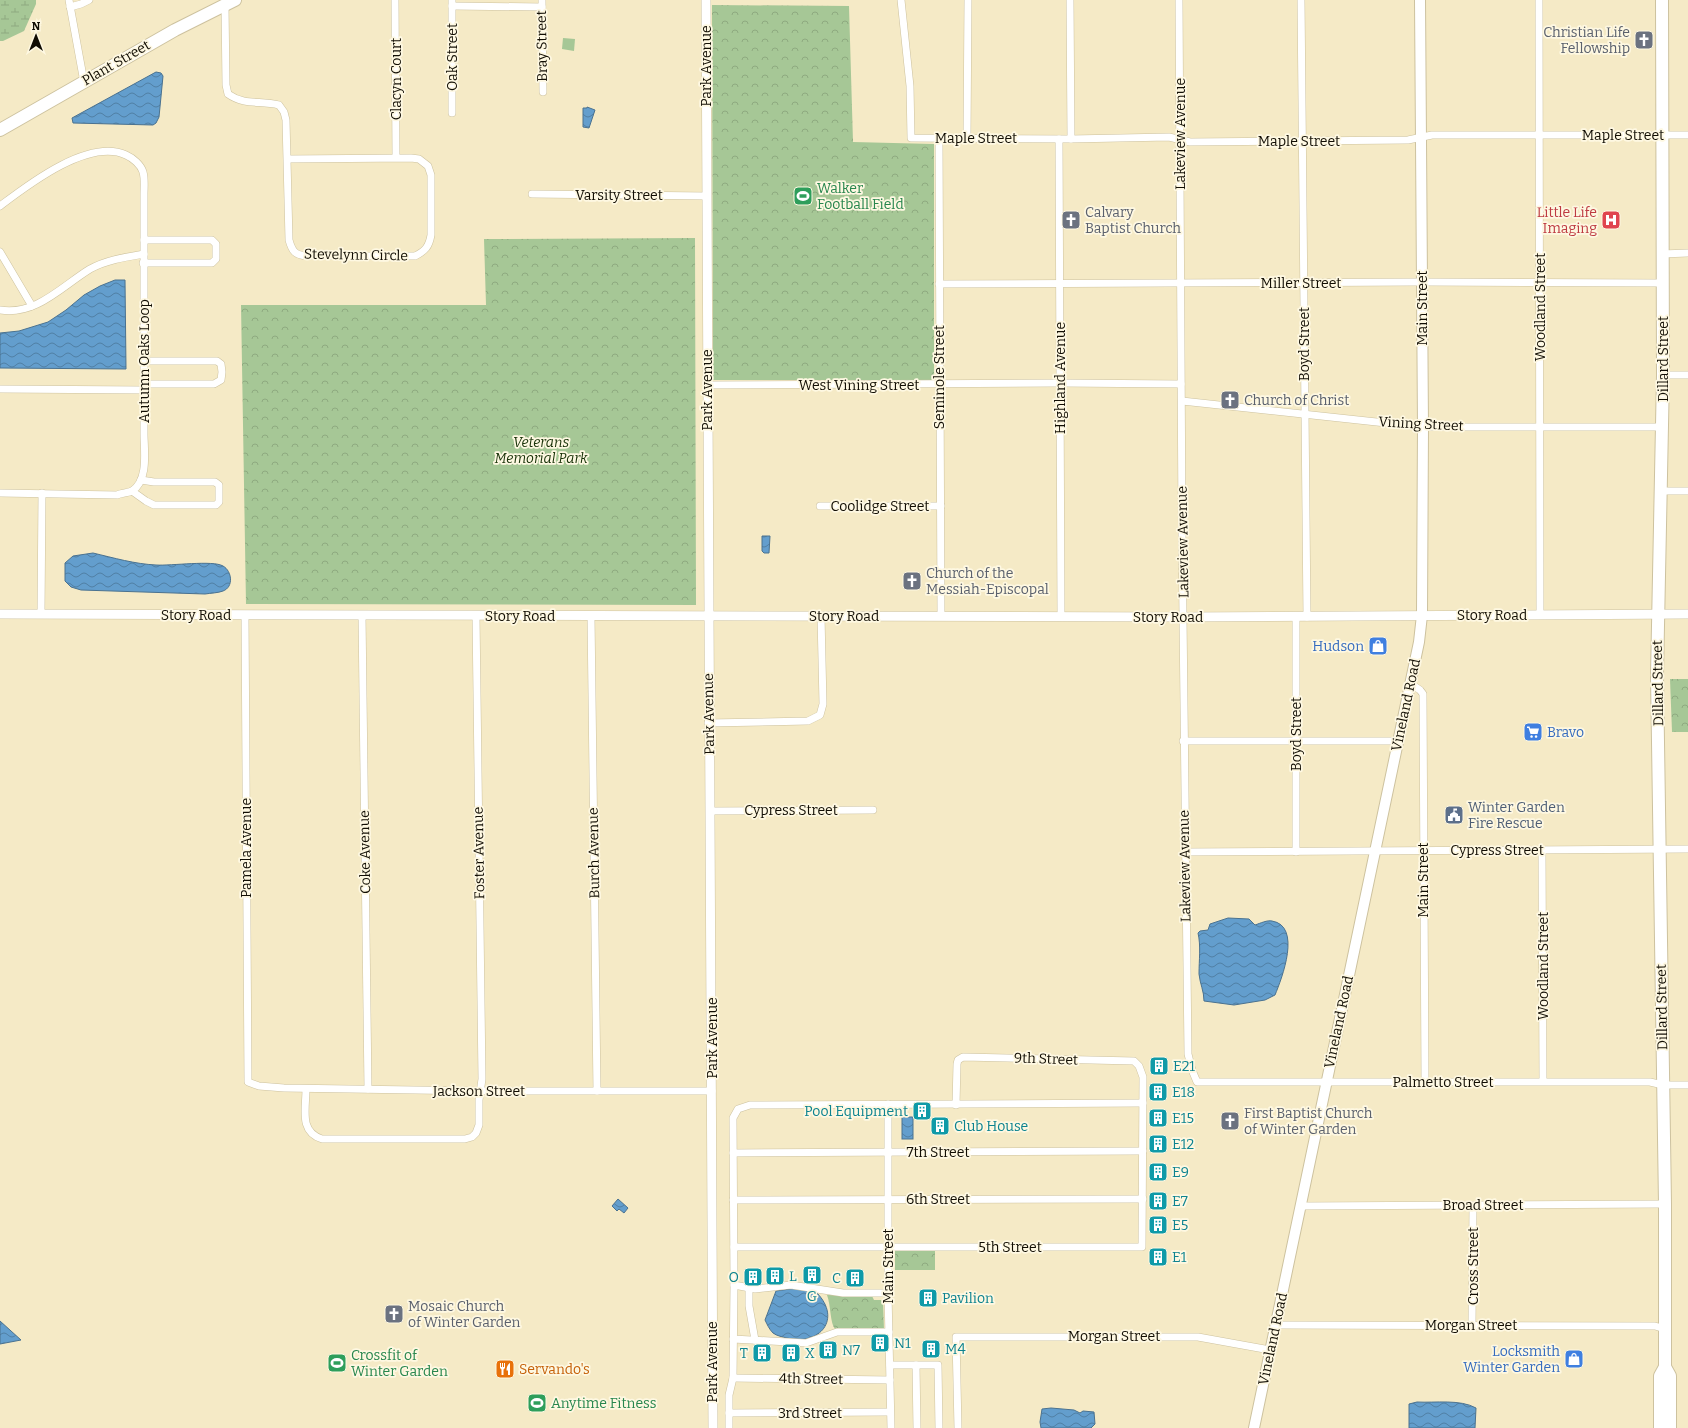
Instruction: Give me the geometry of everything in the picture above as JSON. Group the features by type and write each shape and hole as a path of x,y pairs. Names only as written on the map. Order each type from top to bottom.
{"main road":[{"name":"Main Street","path":"1420,0 1423,427 1422,615"},
{"name":"Dillard Street","path":"1660,1428 1660,1376 1665,1366 1665,1204 1657,614 1663,375 1662,0"},
{"name":"Plant Street","path":"0,130 175,30 230,2"},
{"name":"Vineland Road","path":"1254,1428 1302,1206 1374,850 1411,684 1419,642 1422,615"},
{"name":"Dillard Street","path":"1665,1366 1670,1376 1670,1428"}],"street":[{"path":"84,82 69,4 81,4 89,0"},
{"name":"Clacyn Court","path":"395,0 396,157"},
{"name":"Park Avenue","path":"706,0 708,723 712,1091 713,1428"},
{"name":"Maple Street","path":"901,0 910,86 911,138 1071,139 1169,137 1190,142 1408,140 1432,135 1688,135"},
{"path":"967,138 968,0"},
{"path":"1070,0 1071,139"},
{"name":"Lakeview Avenue","path":"1179,0 1184,617 1183,741 1186,852 1188,1054 1197,1082"},
{"name":"Boyd Street","path":"1301,0 1305,282 1304,415 1307,617"},
{"name":"Woodland Street","path":"1538,0 1541,426 1540,615"},
{"path":"230,2 226,84 228,94 237,100 244,102 271,103 279,105 284,112 286,120 287,159"},
{"path":"452,3 542,3"},
{"name":"Oak Street","path":"452,3 452,113"},
{"name":"Bray Street","path":"542,3 543,92"},
{"name":"Seminole Street","path":"939,138 939,384 942,616"},
{"name":"Highland Avenue","path":"1059,139 1061,616"},
{"name":"Autumn Oaks Loop","path":"0,206 24,187 67,162 100,152 119,152 132,158 143,171 144,468 141,480"},
{"name":"Stevelynn Circle","path":"396,157 419,159 428,166 431,175 431,235 429,245 424,252 415,256 298,255 292,250 289,240 287,159 396,157"},
{"name":"Varsity Street","path":"532,194 707,196"},
{"path":"143,263 212,263 216,259 216,244 212,240 144,240"},
{"path":"0,252 32,306"},
{"path":"1662,254 1688,253"},
{"path":"0,310 15,311 32,306 42,302 91,268 108,262 144,254"},
{"name":"Miller Street","path":"939,284 1305,282 1662,283"},
{"path":"0,389 144,387 214,384 221,380 221,364 217,361 144,361"},
{"path":"1663,375 1688,374"},
{"path":"1060,383 1181,384"},
{"name":"West Vining Street","path":"707,385 1060,383"},
{"name":"Vining Street","path":"1182,401 1423,427 1662,427"},
{"path":"0,493 117,495 132,491 141,480 154,482 215,482 219,485 219,502 216,506 154,505 132,491"},
{"path":"1661,491 1688,491"},
{"path":"41,614 42,493"},
{"name":"Coolidge Street","path":"820,506 941,506"},
{"name":"Story Road","path":"0,614 1307,617 1688,614"},
{"name":"Pamela Avenue","path":"245,615 248,1082"},
{"name":"Coke Avenue","path":"362,615 368,1089"},
{"name":"Foster Avenue","path":"306,1089 305,1123 307,1130 314,1136 322,1139 465,1139 472,1137 476,1133 479,1125 480,1091 482,1079 476,616"},
{"name":"Burch Avenue","path":"591,616 597,1091"},
{"path":"708,723 808,721 820,715 823,704 821,616"},
{"name":"Boyd Street","path":"1296,617 1296,852"},
{"name":"Main Street","path":"1411,684 1423,694 1425,1082"},
{"path":"1183,741 1399,741"},
{"name":"Cypress Street","path":"710,811 873,810"},
{"name":"Cypress Street","path":"1186,852 1688,849"},
{"name":"Woodland Street","path":"1542,850 1543,1081"},
{"name":"9th Street","path":"956,1105 957,1064 958,1060 963,1057 1134,1061 1139,1066 1143,1077 1143,1103"},
{"name":"Palmetto Street","path":"1197,1082 1326,1083 1543,1081 1650,1082 1663,1085 1688,1085"},
{"name":"Jackson Street","path":"248,1082 259,1086 306,1089 712,1091"},
{"path":"729,1428 728,1395 733,1378 733,1118 738,1109 744,1106 1143,1103"},
{"name":"5th Street","path":"734,1247 1142,1247 1143,1103"},
{"name":"Main Street","path":"888,1104 888,1293 891,1428"},
{"name":"7th Street","path":"733,1153 1143,1152"},
{"name":"6th Street","path":"733,1200 1143,1199"},
{"name":"Broad Street","path":"1302,1206 1665,1204"},
{"name":"Cross Street","path":"1472,1326 1473,1206"},
{"path":"734,1285 749,1289 792,1285 844,1293 888,1293"},
{"path":"749,1289 749,1306 755,1340"},
{"name":"Morgan Street","path":"1276,1325 1655,1326 1665,1329"},
{"path":"733,1339 806,1343 837,1332 889,1332"},
{"name":"Morgan Street","path":"958,1428 956,1337 1198,1337 1270,1350"},
{"path":"890,1365 938,1365 939,1428"},
{"path":"916,1365 917,1428"},
{"name":"4th Street","path":"733,1378 890,1380"},
{"name":"3rd Street","path":"729,1413 890,1412"}],"green space":[{"path":"0,0 36,0 36,4 24,31 3,41 0,41"},
{"path":"712,5 849,6 853,142 934,144 934,380 713,380"},
{"path":"563,38 575,39 574,51 562,49"},
{"name":"Veterans Memorial Park","path":"695,238 696,605 246,604 241,305 486,305 484,239"},
{"path":"1670,679 1688,679 1688,732 1672,732"},
{"path":"895,1251 935,1251 935,1270 895,1270"},
{"path":"827,1295 872,1296 874,1300 883,1300 884,1330 835,1329 832,1323"}],"water":[{"path":"156,72 161,73 163,76 159,117 153,125 73,123 72,118"},
{"path":"587,107 595,110 589,128 583,127 583,108"},
{"path":"115,280 125,280 126,369 0,368 0,333 19,331 48,322 66,310 84,295"},
{"path":"762,536 770,536 769,553 764,553 762,551"},
{"path":"93,553 148,564 218,564 226,568 228,571 230,575 230,583 227,589 223,591 205,594 81,590 71,587 65,581 65,563 73,556"},
{"path":"1228,918 1249,919 1255,925 1266,921 1272,921 1281,925 1286,932 1288,942 1287,954 1282,977 1275,995 1265,1000 1234,1005 1204,1001 1199,974 1200,948 1198,933 1200,931 1208,930 1210,924"},
{"path":"902,1117 913,1117 913,1139 902,1139"},
{"path":"618,1199 628,1208 624,1213 619,1209 617,1211 612,1206"},
{"path":"797,1288 817,1293 828,1312 827,1321 824,1328 818,1334 809,1338 787,1338 775,1334 770,1330 765,1320 776,1291"},
{"path":"0,1321 21,1340 0,1344"},
{"path":"1417,1402 1455,1402 1470,1405 1476,1408 1475,1428 1409,1428 1409,1404"},
{"path":"1051,1408 1074,1410 1080,1413 1083,1411 1094,1412 1095,1424 1091,1428 1041,1428 1040,1422 1042,1409"}],"place":[{"name":"Christian Life Fellowship","path":"1644,40"},
{"name":"Walker Football Field","path":"803,196"},
{"name":"Calvary Baptist Church","path":"1071,220"},
{"name":"Little Life Imaging","path":"1611,220"},
{"name":"Church of Christ","path":"1230,400"},
{"name":"Church of the Messiah-Episcopal","path":"912,581"},
{"name":"Hudson","path":"1378,646"},
{"name":"Bravo","path":"1533,732"},
{"name":"Winter Garden Fire Rescue","path":"1454,815"},
{"name":"E21","path":"1159,1066"},
{"name":"E18","path":"1158,1092"},
{"name":"Pool Equipment","path":"922,1111"},
{"name":"E15","path":"1158,1118"},
{"name":"First Baptist Church of Winter Garden","path":"1230,1121"},
{"name":"Club House","path":"940,1126"},
{"name":"E12","path":"1158,1144"},
{"name":"E9","path":"1158,1172"},
{"name":"E7","path":"1158,1201"},
{"name":"E5","path":"1158,1225"},
{"name":"E1","path":"1158,1257"},
{"name":"G","path":"812,1275"},
{"name":"L","path":"775,1276"},
{"name":"O","path":"753,1277"},
{"name":"C","path":"855,1278"},
{"name":"Pavilion","path":"928,1298"},
{"name":"Mosaic Church of Winter Garden","path":"394,1314"},
{"name":"N1","path":"880,1343"},
{"name":"M4","path":"931,1349"},
{"name":"N7","path":"828,1350"},
{"name":"T","path":"762,1353"},
{"name":"X","path":"791,1353"},
{"name":"Locksmith Winter Garden","path":"1574,1359"},
{"name":"Crossfit of Winter Garden","path":"337,1363"},
{"name":"Servando's","path":"505,1369"},
{"name":"Anytime Fitness","path":"537,1403"}]}
